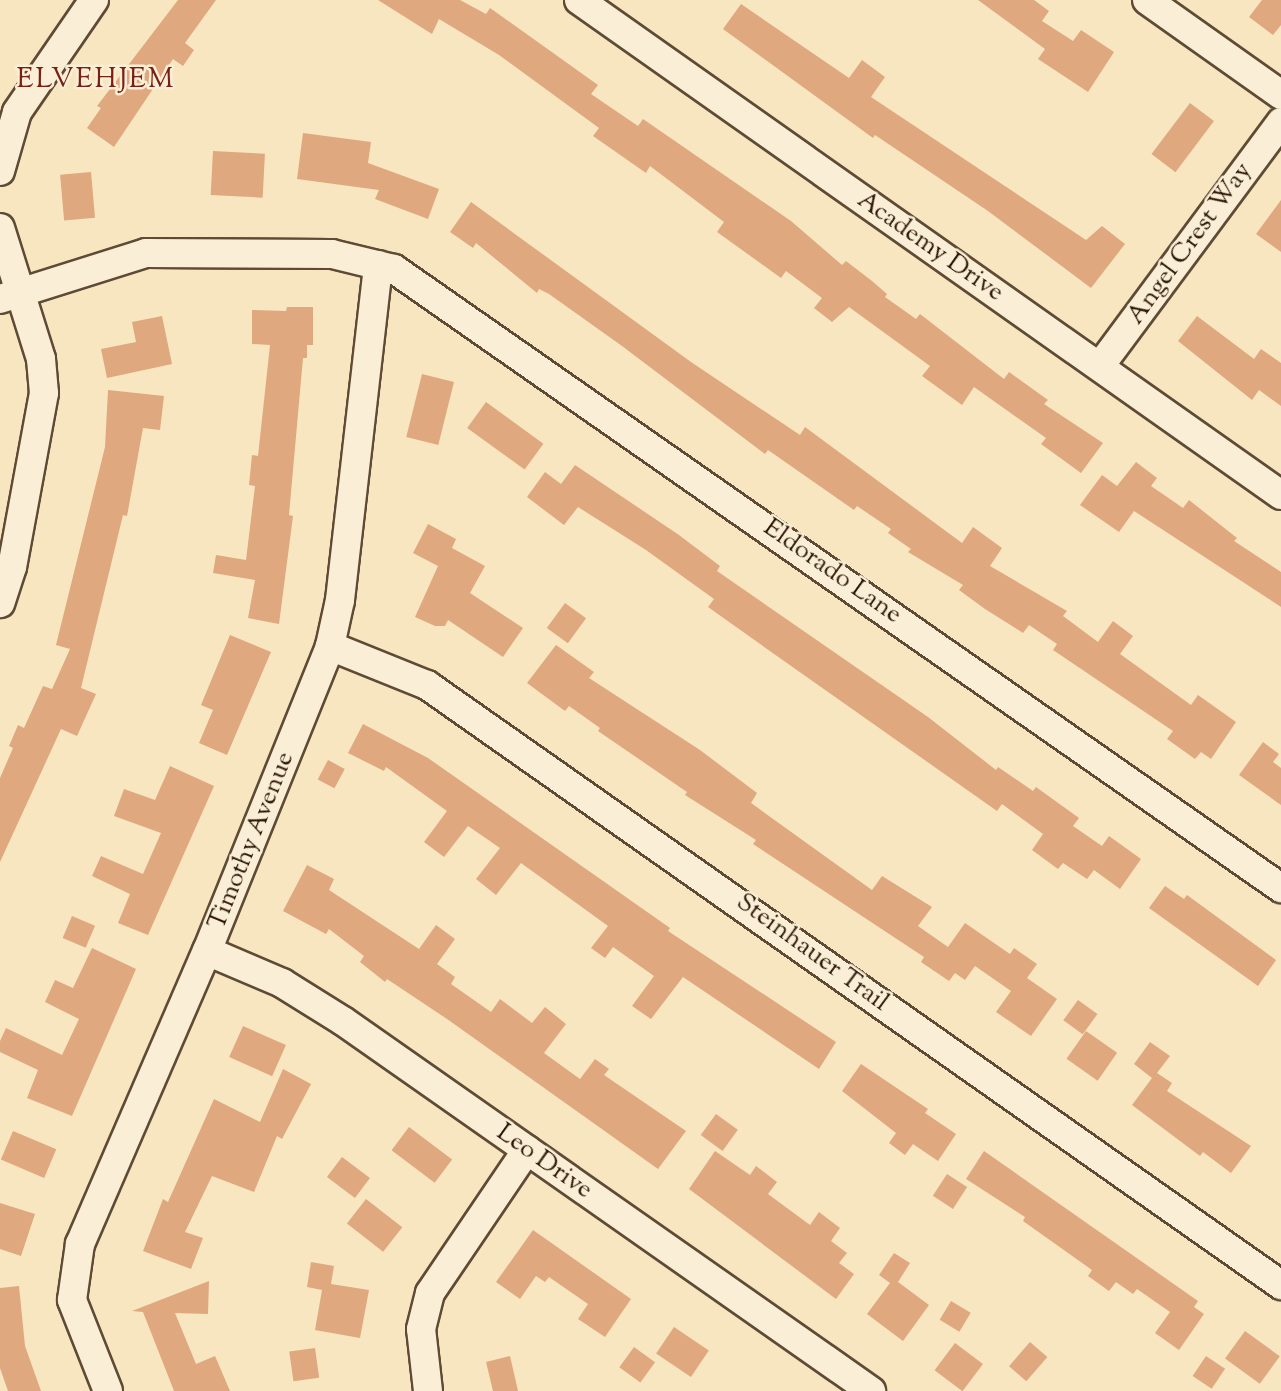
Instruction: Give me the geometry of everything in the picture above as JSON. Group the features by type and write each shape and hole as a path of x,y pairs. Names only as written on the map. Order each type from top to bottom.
{"street":[{"path":"0,170 17,112 94,0"},
{"name":"Academy Drive","path":"579,0 1281,495"},
{"path":"1147,0 1281,95"},
{"name":"Angel Crest Way","path":"1100,366 1281,122"},
{"path":"0,228 10,296 41,359 44,393 12,567 0,603"},
{"name":"Eldorado Lane","path":"10,296 146,253 332,254 394,269 425,287 1281,888"},
{"name":"Timothy Avenue","path":"108,1391 72,1300 80,1244 207,951 330,646 340,600 378,265"},
{"name":"Steinhauer Trail","path":"330,646 427,685 1281,1285"},
{"name":"Leo Drive","path":"207,951 294,989 871,1391"},
{"path":"428,1391 421,1328 430,1293 527,1150"}],"building":[{"path":"178,0 216,0 185,43 194,50 183,66 173,59 114,147 87,128 101,108 97,106"},
{"path":"378,0 460,0 486,14 490,8 598,85 591,94 638,126 643,119 791,221 842,265 846,261 887,294 885,297 916,319 920,314 1004,379 1009,372 1048,400 1044,404 1103,443 1081,473 1041,444 1046,438 974,387 962,405 922,376 930,366 849,307 832,322 814,308 822,298 786,271 781,278 717,232 724,222 650,166 646,173 593,136 599,128 499,55 439,19 432,34"},
{"path":"978,0 1034,0 1049,11 1042,21 1073,41 1081,30 1114,52 1088,92 1038,59 1045,49"},
{"path":"1262,0 1281,0 1281,25 1273,35 1249,17"},
{"path":"741,4 849,78 862,60 885,77 871,97 1086,240 1102,226 1125,244 1091,288 988,211 875,135 873,138 723,29"},
{"path":"1190,103 1214,121 1175,172 1151,154"},
{"path":"303,133 371,142 368,163 439,189 428,219 375,199 379,190 297,179"},
{"path":"213,151 265,154 263,198 211,195"},
{"path":"91,172 95,218 64,221 60,175"},
{"path":"1281,200 1281,252 1256,234"},
{"path":"471,202 691,362 800,435 805,427 962,543 973,527 1002,548 990,566 1067,611 1063,616 1098,642 1113,621 1133,636 1120,654 1191,705 1198,695 1236,722 1211,759 1201,752 1195,759 1167,739 1173,731 1053,650 1057,644 1029,625 1023,633 985,609 959,590 963,585 908,552 911,549 888,533 891,529 857,506 854,510 768,450 765,454 549,294 539,289 537,293 476,243 473,248 450,232"},
{"path":"287,307 313,307 313,345 307,345 307,358 303,358 289,515 293,516 279,624 248,618 255,580 213,573 216,555 246,560 255,486 249,485 252,455 258,456 270,345 252,344 252,310 286,311"},
{"path":"162,316 172,364 107,378 101,349 136,342 132,322"},
{"path":"1197,316 1254,359 1261,349 1281,363 1281,406 1259,390 1252,400 1178,341"},
{"path":"422,374 454,382 438,445 406,437"},
{"path":"108,390 164,396 160,430 143,428 127,516 123,515 81,688 96,694 77,736 61,729 0,862 0,778 13,748 9,746 18,725 24,728 43,686 52,689 70,649 56,645 105,447"},
{"path":"486,402 543,444 525,470 467,428"},
{"path":"1136,462 1157,478 1151,486 1183,508 1189,500 1237,538 1234,541 1281,572 1281,607 1134,511 1119,532 1080,505 1102,475 1117,486"},
{"path":"575,465 679,535 720,566 717,571 928,717 996,770 998,767 1033,791 1036,787 1079,818 1073,826 1102,846 1109,836 1141,859 1120,889 1094,870 1087,879 1063,863 1058,869 1032,850 1043,834 1002,804 997,811 708,607 714,599 646,550 578,507 564,525 527,497 545,472 561,484"},
{"path":"428,524 456,539 452,548 485,566 470,593 523,628 503,657 448,620 445,626 435,626 415,617 438,566 413,553"},
{"path":"565,603 586,618 568,643 547,628"},
{"path":"230,635 271,652 227,755 199,743 213,710 201,705"},
{"path":"556,645 594,672 589,678 700,750 757,793 751,803 872,890 882,876 932,907 918,926 948,947 965,923 1010,954 1014,948 1037,964 1027,978 1057,999 1031,1036 996,1012 1011,991 975,966 965,980 955,973 949,981 921,962 924,957 753,844 756,840 685,795 687,792 598,731 600,728 569,706 565,711 527,683"},
{"path":"363,724 428,758 670,928 668,931 836,1042 819,1069 683,977 651,1019 632,1006 654,976 613,947 605,958 591,948 608,926 521,863 496,895 476,879 500,848 468,826 444,857 424,842 447,811 386,767 384,771 348,753"},
{"path":"1263,742 1279,754 1273,762 1281,768 1281,805 1239,775"},
{"path":"328,760 345,769 334,788 318,779"},
{"path":"170,766 214,786 148,935 118,923 130,894 92,876 101,856 143,874 161,833 114,816 124,789 155,800"},
{"path":"307,865 334,879 329,890 419,949 436,925 455,939 437,964 455,977 451,984 491,1012 500,999 532,1023 545,1007 566,1024 544,1053 580,1079 595,1059 609,1069 604,1075 686,1131 658,1169 447,1019 387,979 385,982 360,962 364,956 329,929 326,934 283,911"},
{"path":"1165,886 1184,899 1187,895 1276,960 1258,986 1149,908"},
{"path":"72,916 95,926 86,948 63,938"},
{"path":"92,948 136,969 72,1116 27,1098 38,1070 0,1052 0,1041 6,1028 62,1055 79,1019 45,1002 55,980 73,988"},
{"path":"1078,1000 1097,1014 1083,1034 1063,1020"},
{"path":"243,1026 286,1045 272,1076 229,1057"},
{"path":"1086,1031 1117,1053 1098,1081 1066,1059"},
{"path":"1150,1042 1170,1056 1157,1073 1172,1083 1167,1091 1251,1146 1231,1173 1203,1152 1200,1156 1132,1105 1152,1078 1134,1064"},
{"path":"861,1064 928,1109 925,1113 956,1134 938,1161 913,1144 905,1155 889,1143 896,1133 842,1091"},
{"path":"283,1069 311,1084 282,1139 277,1136 254,1192 212,1176 185,1232 203,1238 191,1269 143,1251 163,1199 168,1202 214,1099 260,1122"},
{"path":"716,1114 738,1130 723,1151 701,1135"},
{"path":"409,1127 452,1159 435,1183 392,1150"},
{"path":"13,1131 56,1149 44,1178 1,1160"},
{"path":"715,1151 750,1175 756,1166 777,1182 768,1194 810,1225 819,1212 840,1228 831,1241 847,1253 839,1263 854,1274 836,1299 689,1189"},
{"path":"984,1151 1198,1301 1194,1307 1204,1314 1179,1350 1155,1333 1170,1312 1137,1289 1133,1294 1116,1282 1109,1291 1088,1276 1092,1270 1023,1221 1025,1217 966,1179"},
{"path":"342,1157 370,1178 355,1198 327,1177"},
{"path":"947,1174 967,1187 953,1209 933,1196"},
{"path":"366,1199 402,1227 383,1252 347,1223"},
{"path":"0,1203 35,1214 21,1256 0,1249"},
{"path":"533,1230 631,1299 605,1337 578,1319 588,1304 549,1277 545,1282 536,1276 520,1299 496,1282"},
{"path":"894,1253 910,1263 898,1282 929,1305 903,1341 867,1314 890,1283 879,1275"},
{"path":"311,1262 334,1266 331,1284 369,1290 360,1338 315,1330 322,1290 307,1287"},
{"path":"209,1281 208,1314 175,1313 196,1364 215,1356 230,1391 174,1391 143,1312 132,1311"},
{"path":"19,1286 25,1346 41,1391 8,1391 0,1368 0,1288"},
{"path":"951,1301 971,1313 959,1332 940,1320"},
{"path":"674,1327 709,1350 691,1377 656,1354"},
{"path":"1245,1331 1280,1356 1260,1384 1225,1359"},
{"path":"1030,1342 1047,1357 1026,1381 1009,1366"},
{"path":"955,1343 983,1364 963,1391 935,1370"},
{"path":"634,1347 655,1362 640,1383 619,1367"},
{"path":"315,1348 319,1378 293,1381 289,1352"},
{"path":"510,1356 518,1391 493,1391 486,1362"},
{"path":"1206,1356 1225,1369 1212,1389 1193,1376"}],"district":[{"name":"ELVEHJEM","path":"96,80"}]}
